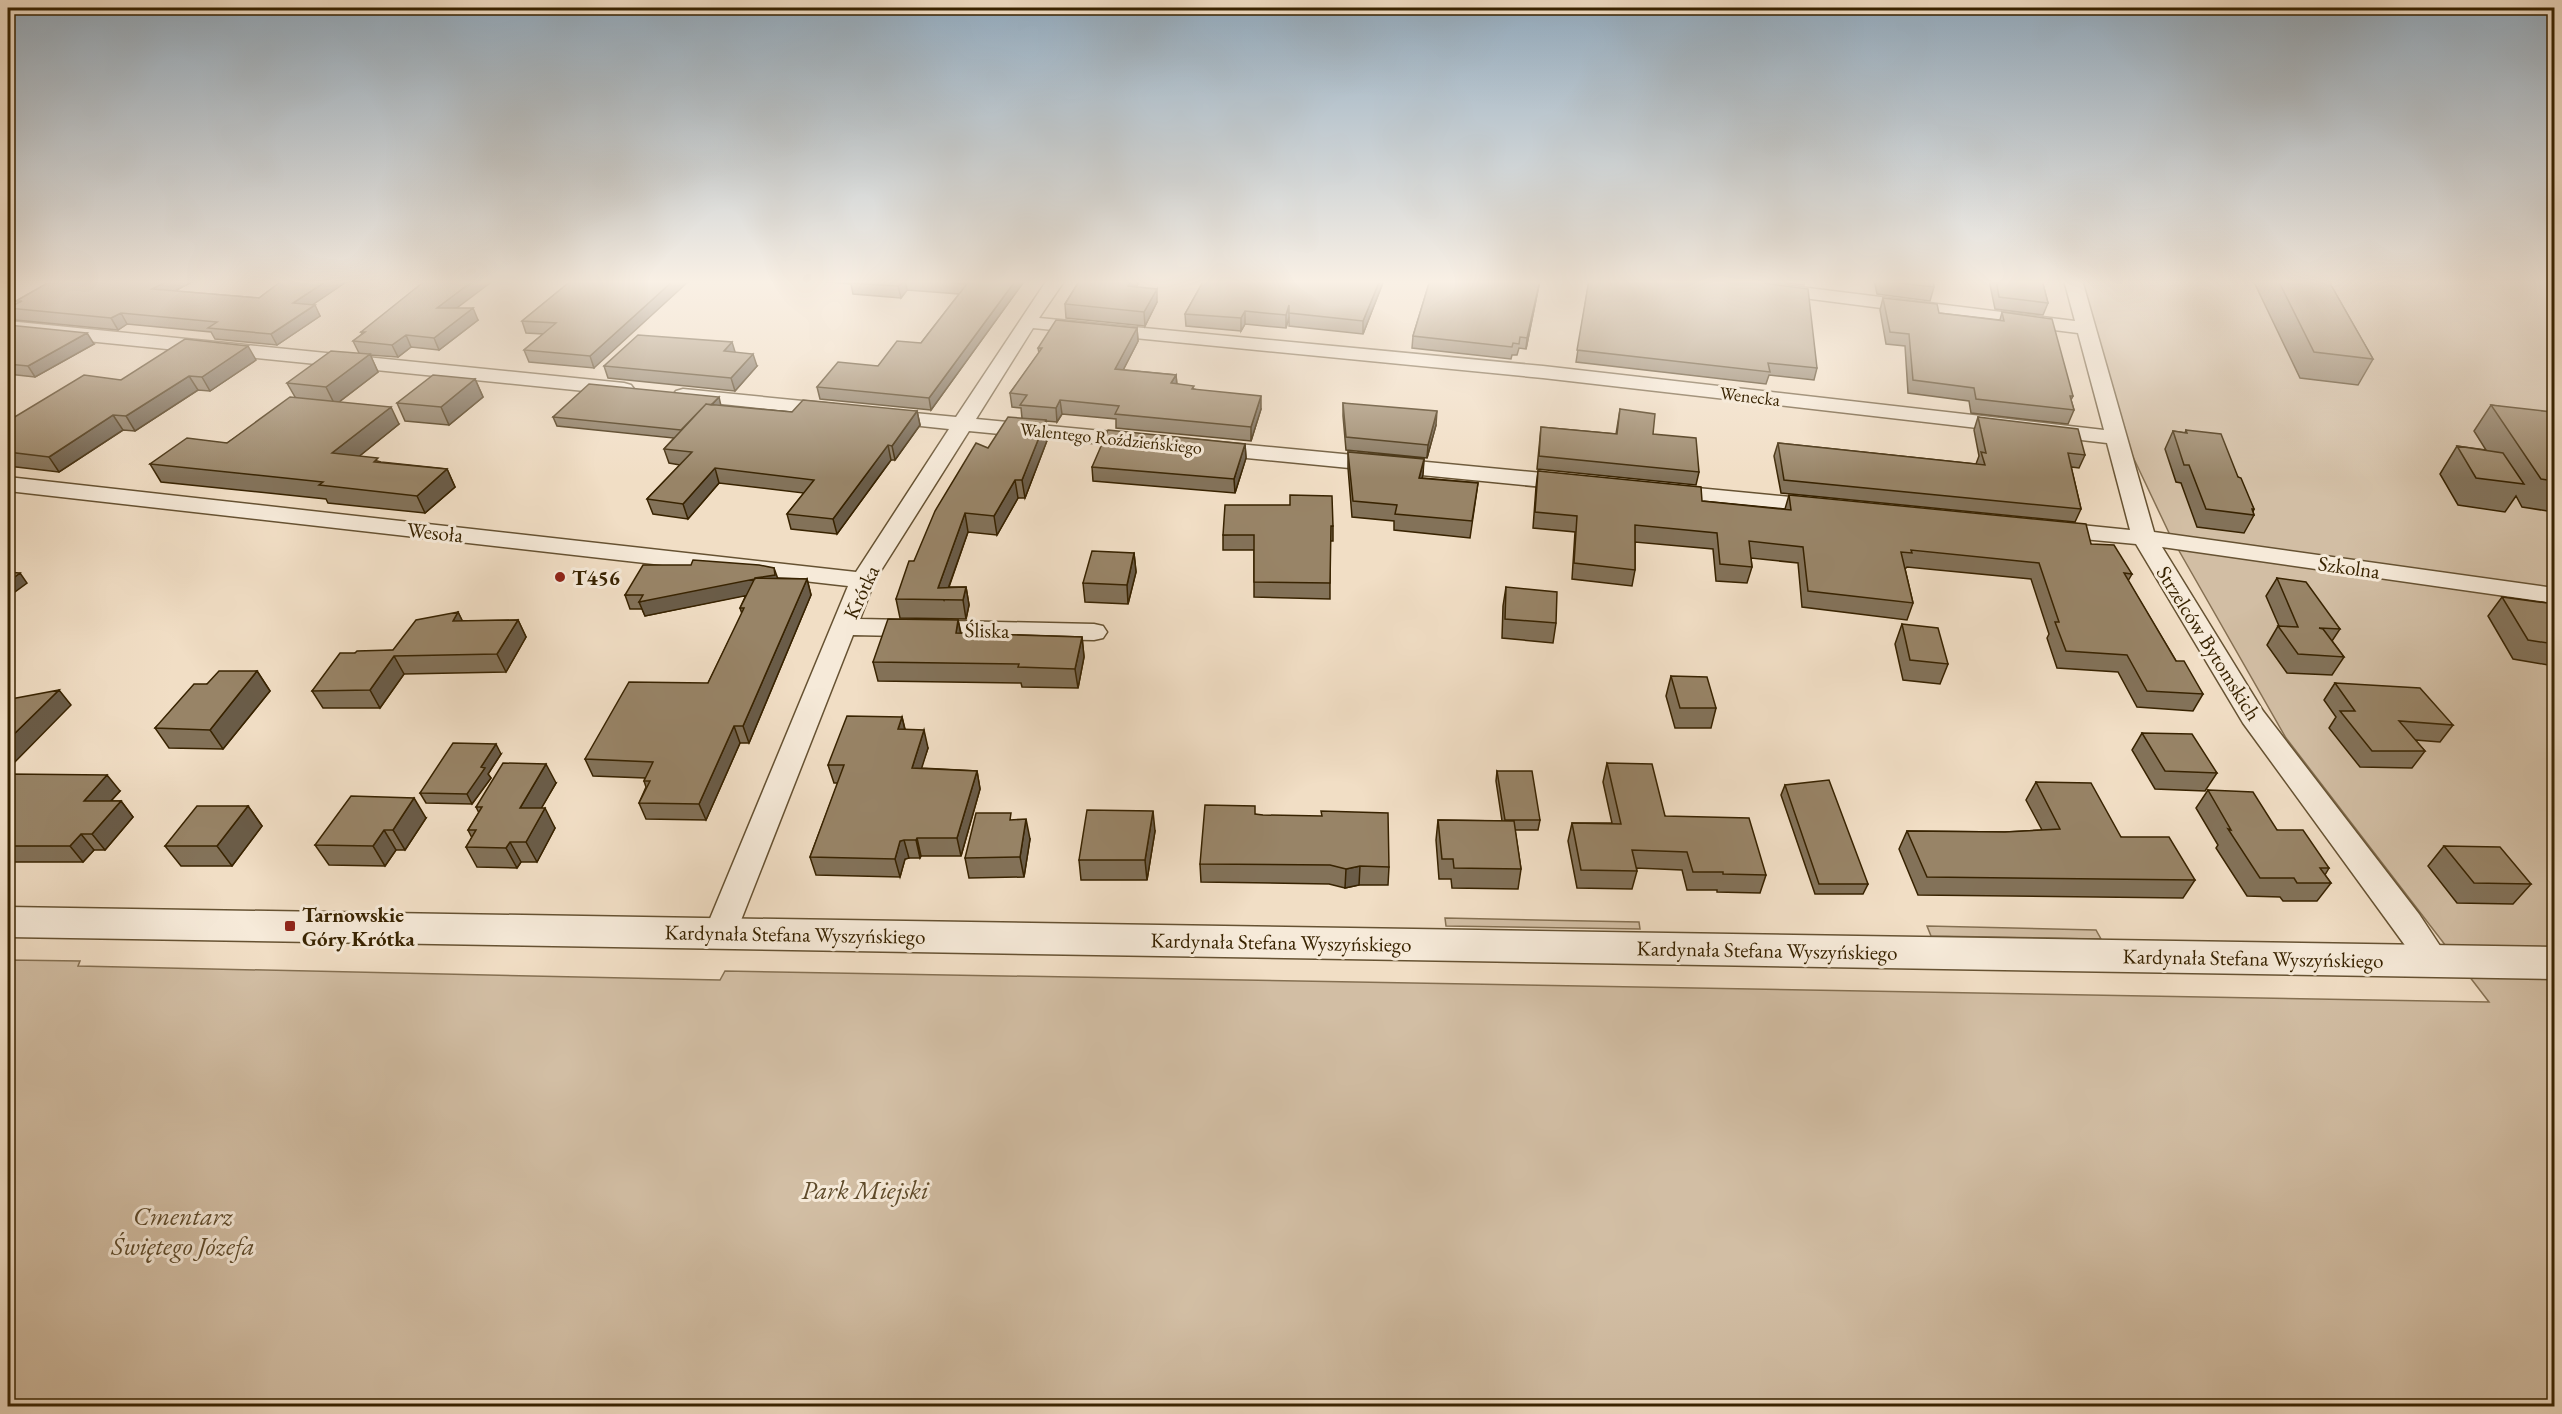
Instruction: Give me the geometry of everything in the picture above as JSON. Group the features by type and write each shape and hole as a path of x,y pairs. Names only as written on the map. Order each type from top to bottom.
{"street":[{"name":"Walentego Roździeńskiego","path":"197,346 1596,485"},
{"name":"Krótka","path":"720,933 863,580 1012,346"},
{"name":"Wenecka","path":"1275,346 1543,372 2115,438"},
{"name":"Strzelców Bytomskich","path":"2090,346 2144,538 2253,717 2434,961"},
{"name":"Wesoła","path":"8,484 863,580"},
{"path":"1644,490 1847,509"},
{"path":"2026,527 2144,538"},
{"name":"Szkolna","path":"2144,538 2554,594"},
{"name":"Śliska","path":"844,627 1094,632"},
{"name":"Kardynała Stefana Wyszyńskiego","path":"8,922 2554,963"}],"green space":[{"name":"Park Miejski","path":"2093,346 2554,346 2554,1406 8,1406 8,960 80,961 78,966 720,980 725,971 2489,1002 2286,738 2170,535 2107,402"},
{"path":"1445,918 1639,922 1640,929 1446,926"},
{"path":"1927,926 2096,930 2101,939 1931,936"}],"building":[{"path":"8,346 64,346 28,366 8,364"},
{"path":"174,346 248,346 202,377 189,376 126,416 113,415 49,457 8,452 8,421 84,375 121,380"},
{"path":"529,346 601,346 590,356 524,350"},
{"path":"626,346 728,346 724,351 753,354 731,378 604,366"},
{"path":"893,346 967,346 929,398 817,387 838,362 878,366"},
{"path":"1039,346 1127,346 1115,369 1176,375 1171,383 1194,386 1192,389 1261,396 1251,427 1115,414 1119,406 1060,400 1056,408 1020,405 1027,395 1010,393 1042,348 1038,348"},
{"path":"1578,346 1814,346 1817,368 1768,363 1770,372 1577,350"},
{"path":"1910,346 2059,346 2073,396 2070,396 2074,410 1976,399 1974,388 1913,380"},
{"path":"2311,346 2366,346 2373,359 2314,352"},
{"path":"331,351 370,354 326,387 287,383"},
{"path":"433,375 475,379 441,407 397,403"},
{"path":"589,384 719,397 711,405 706,404 681,430 553,417"},
{"path":"290,397 391,407 332,453 378,458 374,462 447,469 417,496 319,485 323,482 150,464 187,438 227,443"},
{"path":"803,400 917,411 892,446 888,445 833,519 787,514 814,480 715,468 683,504 647,499 692,452 664,449 706,404 792,412"},
{"path":"1343,403 1437,411 1428,445 1346,437"},
{"path":"2491,405 2552,412 2554,416 2554,481 2541,479"},
{"path":"1620,409 1655,414 1653,434 1696,438 1699,472 1539,456 1541,427 1617,434"},
{"path":"1008,417 1046,420 1022,480 1015,480 994,516 965,513 938,588 966,587 963,600 896,599 909,561 914,561 935,511 976,443 988,448"},
{"path":"1978,417 2078,429 2085,455 2068,453 2081,509 1784,480 1778,443 1985,465 1981,452 1986,453"},
{"path":"1108,430 1245,444 1234,479 1092,467"},
{"path":"2186,430 2221,434 2254,509 2252,509 2254,515 2206,509 2189,465 2184,465 2173,431 2187,433"},
{"path":"2457,446 2503,453 2524,484 2476,478"},
{"path":"1348,452 1424,459 1419,478 1478,483 1472,521 1395,514 1397,505 1353,501"},
{"path":"1538,471 1701,487 1702,501 1791,510 1789,495 2086,524 2091,544 2114,545 2132,574 2124,573 2176,661 2184,661 2203,694 2147,691 2127,655 2066,651 2055,622 2059,622 2039,563 1911,550 1912,553 1901,552 1913,603 1808,591 1803,547 1749,541 1752,567 1720,564 1717,533 1635,525 1635,570 1574,563 1577,516 1535,512"},
{"path":"1290,495 1332,496 1330,583 1254,582 1254,535 1223,535 1225,505 1290,505"},
{"path":"1092,551 1134,553 1127,585 1083,583"},
{"path":"693,560 759,565 774,568 775,575 639,602 643,595 625,595 643,565 691,565"},
{"path":"8,572 20,573 8,582"},
{"path":"755,578 807,579 743,726 734,726 699,804 639,803 650,781 644,781 653,762 585,759 629,682 708,683 744,608 740,608"},
{"path":"2277,578 2306,582 2340,629 2319,628 2323,629 2344,657 2298,654 2278,626 2298,627"},
{"path":"1506,587 1557,592 1556,623 1505,619"},
{"path":"2502,597 2554,604 2554,644 2528,640"},
{"path":"458,612 453,621 518,620 497,654 394,656 370,690 312,691 340,653 393,650 416,620"},
{"path":"888,619 958,620 956,633 1082,637 1075,669 1018,667 1019,664 873,662"},
{"path":"1902,624 1938,628 1948,664 1910,660"},
{"path":"219,671 257,671 210,730 155,728 194,684 207,684"},
{"path":"1671,676 1707,677 1716,708 1680,708"},
{"path":"2335,683 2420,688 2453,725 2399,721 2425,751 2372,751 2340,711 2355,711"},
{"path":"59,690 8,740 8,702 11,699"},
{"path":"847,716 902,717 898,729 924,730 912,768 977,771 957,838 917,838 900,841 895,859 810,857 844,765 828,765"},
{"path":"2142,733 2192,734 2217,773 2165,771"},
{"path":"453,743 496,744 481,767 485,768 467,794 420,793"},
{"path":"503,763 546,764 520,808 545,808 526,842 510,842 506,848 466,847 476,830 468,830 482,807 476,807"},
{"path":"1607,763 1652,764 1665,816 1749,818 1766,875 1693,872 1687,852 1632,850 1637,871 1581,870 1572,823 1621,824"},
{"path":"1497,771 1532,771 1540,820 1505,820"},
{"path":"8,774 107,775 84,801 121,801 92,834 81,834 70,846 8,846"},
{"path":"1829,780 1868,884 1819,884 1785,785"},
{"path":"2036,782 2091,783 2121,837 2169,837 2195,880 1927,877 1907,831 2005,832 2060,829"},
{"path":"2208,790 2253,792 2277,830 2303,830 2329,868 2320,868 2331,883 2297,883 2294,878 2260,878 2228,829 2231,830"},
{"path":"351,796 414,798 393,830 384,830 373,846 315,845"},
{"path":"1205,805 1255,806 1255,814 1263,815 1322,816 1321,811 1388,813 1389,867 1360,866 1346,869 1330,865 1200,864"},
{"path":"197,806 248,806 217,846 165,846"},
{"path":"1087,810 1153,811 1145,860 1079,860"},
{"path":"976,813 1011,813 1010,820 1026,819 1020,857 965,858"},
{"path":"1438,820 1514,821 1521,869 1454,868 1453,859 1442,859"},
{"path":"2444,846 2500,847 2531,884 2474,883"}],"place":[{"name":"T456","path":"560,577"},
{"name":"Tarnowskie Góry Krótka","path":"290,926"}],"park label":[{"name":"Cmentarz Świętego Józefa","path":"183,1231"}]}
